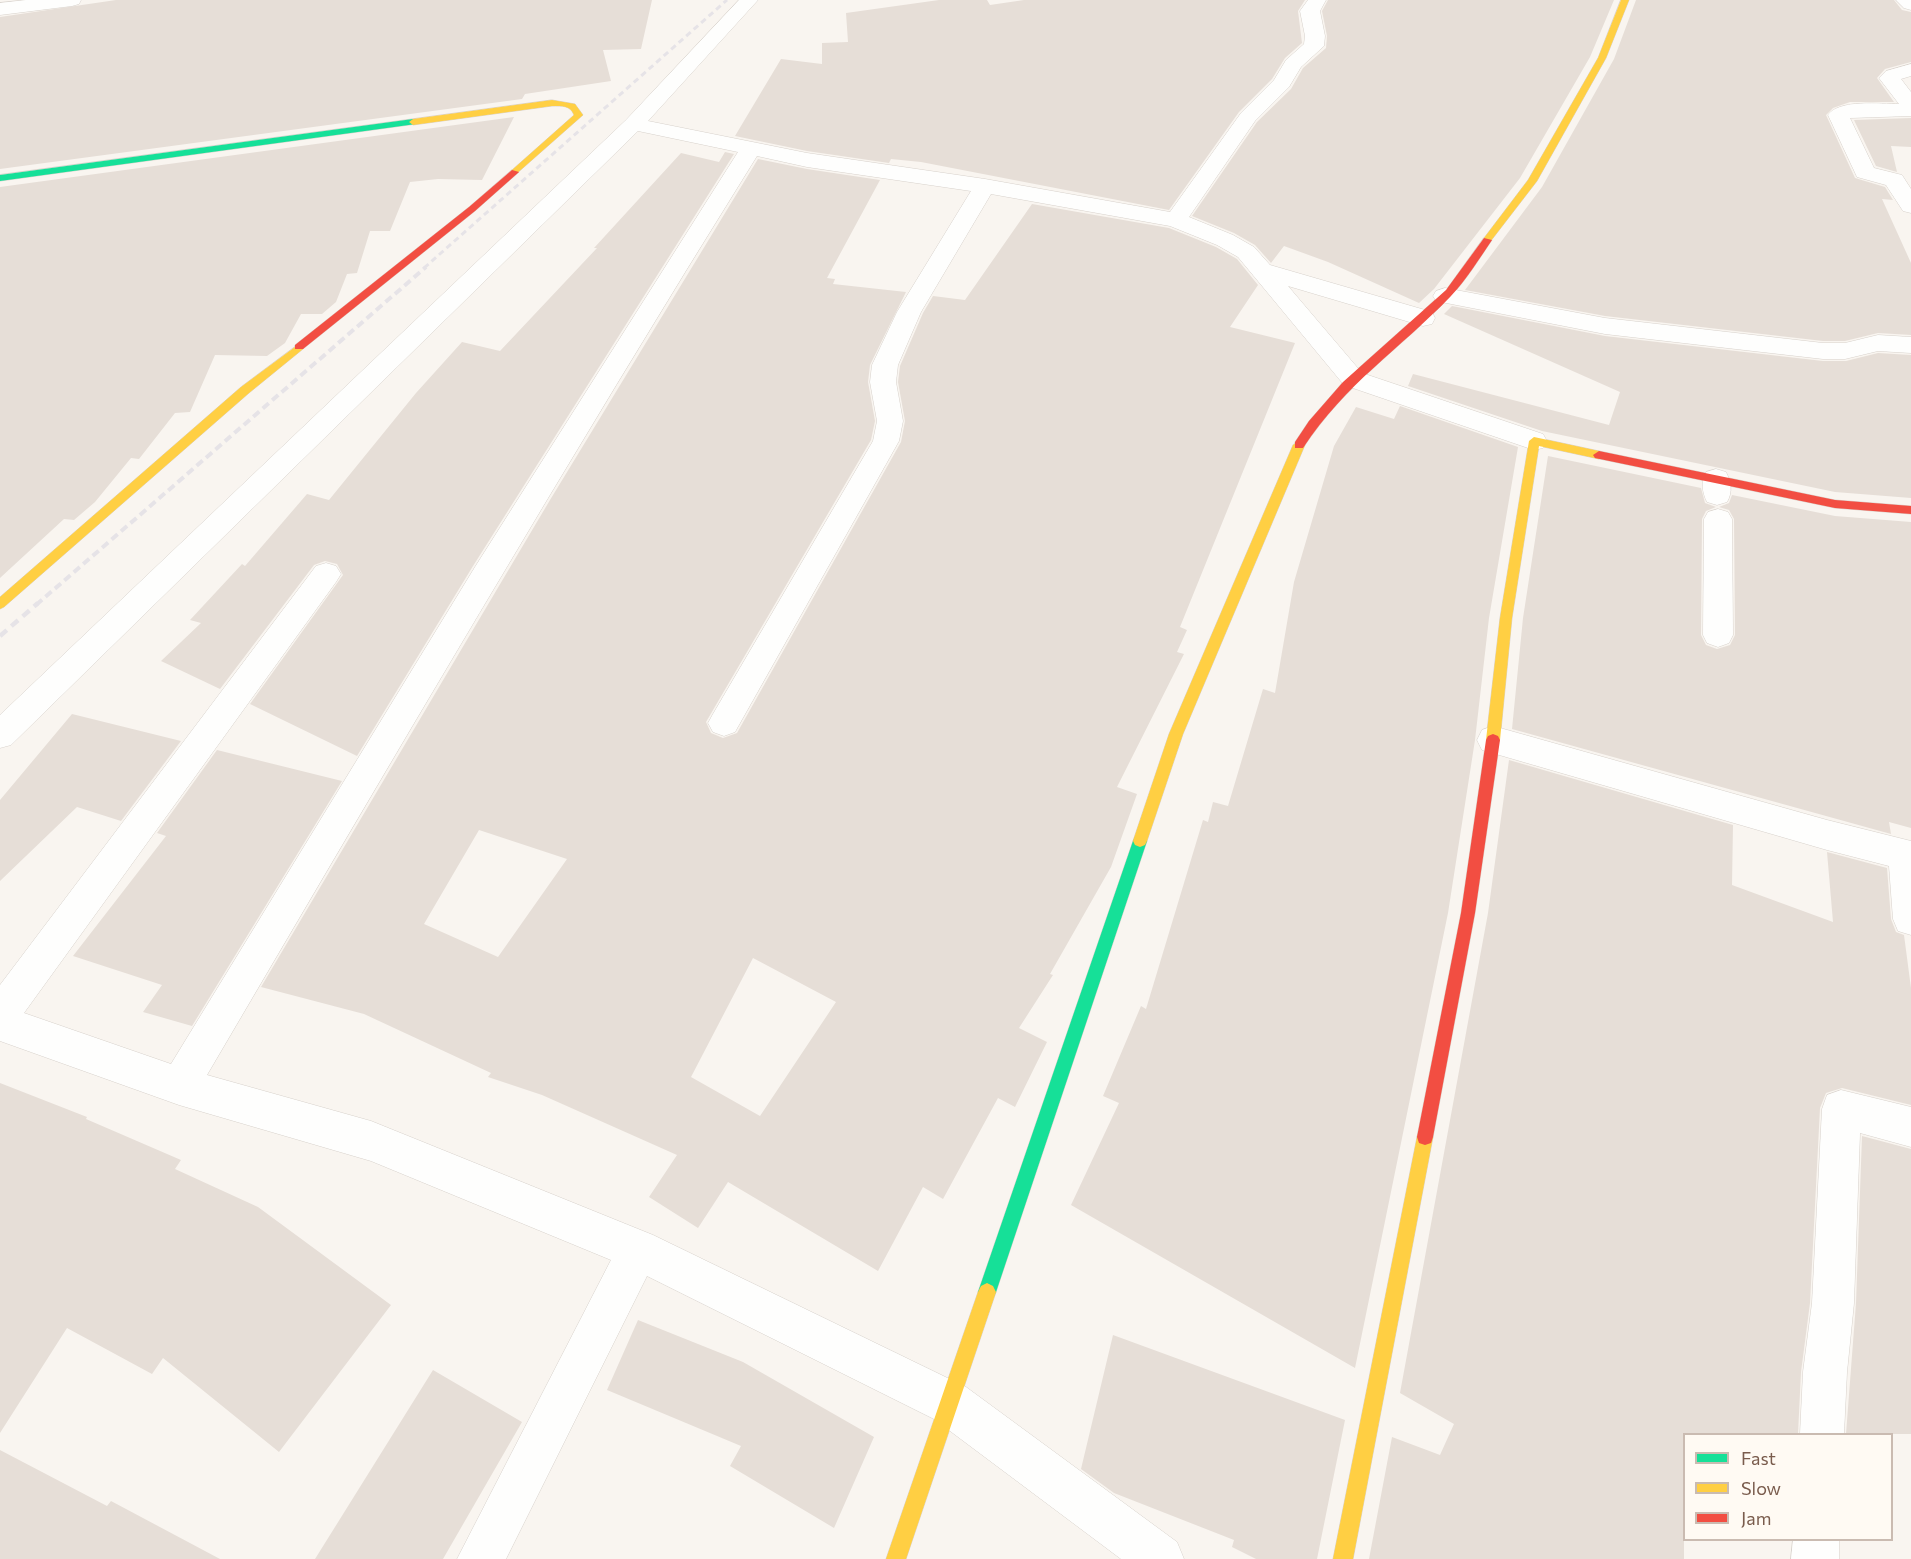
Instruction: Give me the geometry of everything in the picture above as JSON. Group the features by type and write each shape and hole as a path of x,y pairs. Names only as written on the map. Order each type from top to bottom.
{"street":[{"path":"0,9 72,0"},
{"path":"0,735 633,124 749,0"},
{"path":"1176,220 1248,117 1282,83 1293,64 1314,46 1315,36 1310,11 1317,0"},
{"path":"896,1559 1176,734 1292,457 1310,428 1353,379 1445,296 1532,181 1602,58 1625,0"},
{"path":"1905,0 1911,4"},
{"path":"1911,70 1889,78 1911,105"},
{"path":"0,178 552,103 568,103 576,108 579,115 472,209 245,390 0,604"},
{"path":"1911,110 1853,110 1838,115 1865,172 1894,180 1911,206"},
{"path":"633,124 807,160 985,186 1176,220 1226,240 1246,252 1353,379 1534,441 1717,498 1911,510"},
{"path":"179,1086 484,575 606,376 752,148"},
{"path":"724,723 886,441 890,421 883,382 885,365 909,312 985,186"},
{"path":"1263,271 1423,318"},
{"path":"1445,296 1605,326 1812,349 1845,351 1878,343 1911,345"},
{"path":"1343,1559 1468,912 1493,740 1506,618 1534,441"},
{"path":"1717,498 1718,635"},
{"path":"0,1016 326,574"},
{"path":"1493,740 1827,835 1908,855 1911,919"},
{"path":"0,1023 179,1086 371,1141 638,1250 950,1403 1160,1559"},
{"path":"1821,1433 1833,1303 1841,1109 1911,1127"},
{"path":"481,1559 638,1250"},
{"path":"1815,1559 1816,1541"}],"building":[{"path":"116,0 652,0 641,49 603,50 611,81 525,94 522,99 0,169 0,17"},
{"path":"939,0 987,0 990,5 1024,0 1305,0 1298,11 1302,43 1285,58 1272,79 1239,112 1169,210 921,162 891,159 889,163 807,151 735,136 781,59 822,64 822,43 848,42 846,13"},
{"path":"1328,0 1614,0 1590,57 1520,178 1434,289 1419,303 1328,262 1284,246 1271,263 1255,245 1234,233 1192,216 1257,122 1291,89 1303,68 1326,48 1327,36 1322,11"},
{"path":"1636,0 1894,0 1902,10 1911,12 1911,62 1885,69 1877,78 1894,102 1850,102 1833,108 1826,115 1855,178 1885,187 1893,200 1882,199 1911,263 1911,335 1878,333 1845,341 1823,341 1605,316 1465,290 1542,187 1614,59"},
{"path":"514,117 482,180 438,179 410,182 390,231 370,231 357,273 347,274 336,302 322,314 301,314 285,343 267,356 215,355 190,412 175,413 139,459 131,458 95,502 74,520 64,519 0,578 0,187"},
{"path":"1911,118 1911,147 1891,146 1897,172 1876,166 1854,120"},
{"path":"725,152 734,154 473,566 357,756 250,704 343,575 337,564 325,561 314,565 220,689 161,661 201,623 190,620 242,564 245,566 307,494 329,500 416,393 462,342 500,351 597,248 594,248 681,153 719,162"},
{"path":"758,159 880,180 827,278 835,279 833,284 906,292 870,365 868,382 875,421 871,440 706,722 711,733 723,738 737,733 901,442 905,421 898,382 900,366 923,313 933,296 965,300 1032,204 1169,228 1216,247 1237,259 1258,285 1230,327 1295,343 1180,627 1187,630 1177,652 1184,654 1117,787 1137,794 1111,867 1050,974 1053,975 1019,1028 1047,1042 1015,1107 998,1098 943,1199 923,1187 878,1271 728,1182 698,1228 649,1197 677,1155 542,1095 488,1077 491,1073 364,1014 261,987 550,500","holes":["479,830 567,859 498,957 424,924","753,958 836,1002 760,1116 691,1077"]},
{"path":"1452,306 1605,336 1823,361 1846,361 1878,353 1911,355 1911,498 1835,492 1542,431 1408,386 1413,374 1609,425 1620,392 1444,314"},
{"path":"1400,406 1518,447 1489,618 1475,740 1448,913 1355,1368 1071,1205 1119,1103 1103,1096 1141,1006 1146,1009 1203,820 1208,822 1213,802 1228,806 1263,689 1275,693 1294,582 1334,446 1356,407 1394,419"},
{"path":"1548,456 1701,488 1705,503 1716,507 1706,511 1702,519 1701,635 1706,645 1717,649 1730,645 1735,635 1734,519 1729,510 1719,507 1729,503 1732,495 1835,516 1911,522 1911,828 1889,822 1891,834 1512,729 1523,618"},
{"path":"72,714 181,741 121,821 77,807 0,881 0,800"},
{"path":"217,750 342,781 192,1026 143,1012 162,985 73,956 166,836 157,833"},
{"path":"1509,760 1733,825 1732,885 1833,922 1827,852 1887,868 1891,919 1896,932 1904,935 1911,988 1911,1105 1842,1088 1826,1093 1820,1108 1810,1303 1801,1372 1798,1433 1683,1433 1684,1559 1369,1559 1392,1437 1440,1455 1454,1424 1400,1393 1488,913"},
{"path":"0,1083 87,1117 86,1119 181,1160 175,1169 258,1207 391,1305 279,1452 163,1358 152,1374 67,1328 0,1433"},
{"path":"1862,1136 1911,1149 1911,1434 1846,1433 1856,1303"},
{"path":"638,1320 743,1362 874,1437 834,1528 730,1466 741,1446 607,1390"},
{"path":"1113,1335 1345,1420 1317,1559 1256,1559 1232,1547 1234,1540 1114,1493 1081,1469"},
{"path":"433,1370 522,1422 443,1559 315,1559"},
{"path":"0,1450 107,1506 111,1501 220,1559 0,1559"}],"railway":[{"path":"424,268 727,0"},
{"path":"36,605 426,267"},
{"path":"0,636 38,603"}],"traffic: fast":[{"path":"0,178 413,122"},
{"path":"987,1292 1140,841"}],"traffic: slow":[{"path":"1487,240 1532,181 1602,58 1625,0"},
{"path":"413,122 552,103 572,105 579,115 515,172"},
{"path":"0,604 245,390 299,347"},
{"path":"1493,740 1506,618 1534,441 1599,455"},
{"path":"1140,841 1176,734 1299,445"},
{"path":"1343,1559 1425,1137"},
{"path":"896,1559 987,1292"}],"traffic: jam":[{"path":"299,347 515,172"},
{"path":"1299,445 1313,424 1347,385 1449,292 1487,240"},
{"path":"1599,455 1835,504 1911,510"},
{"path":"1425,1137 1468,913 1493,740"}]}
